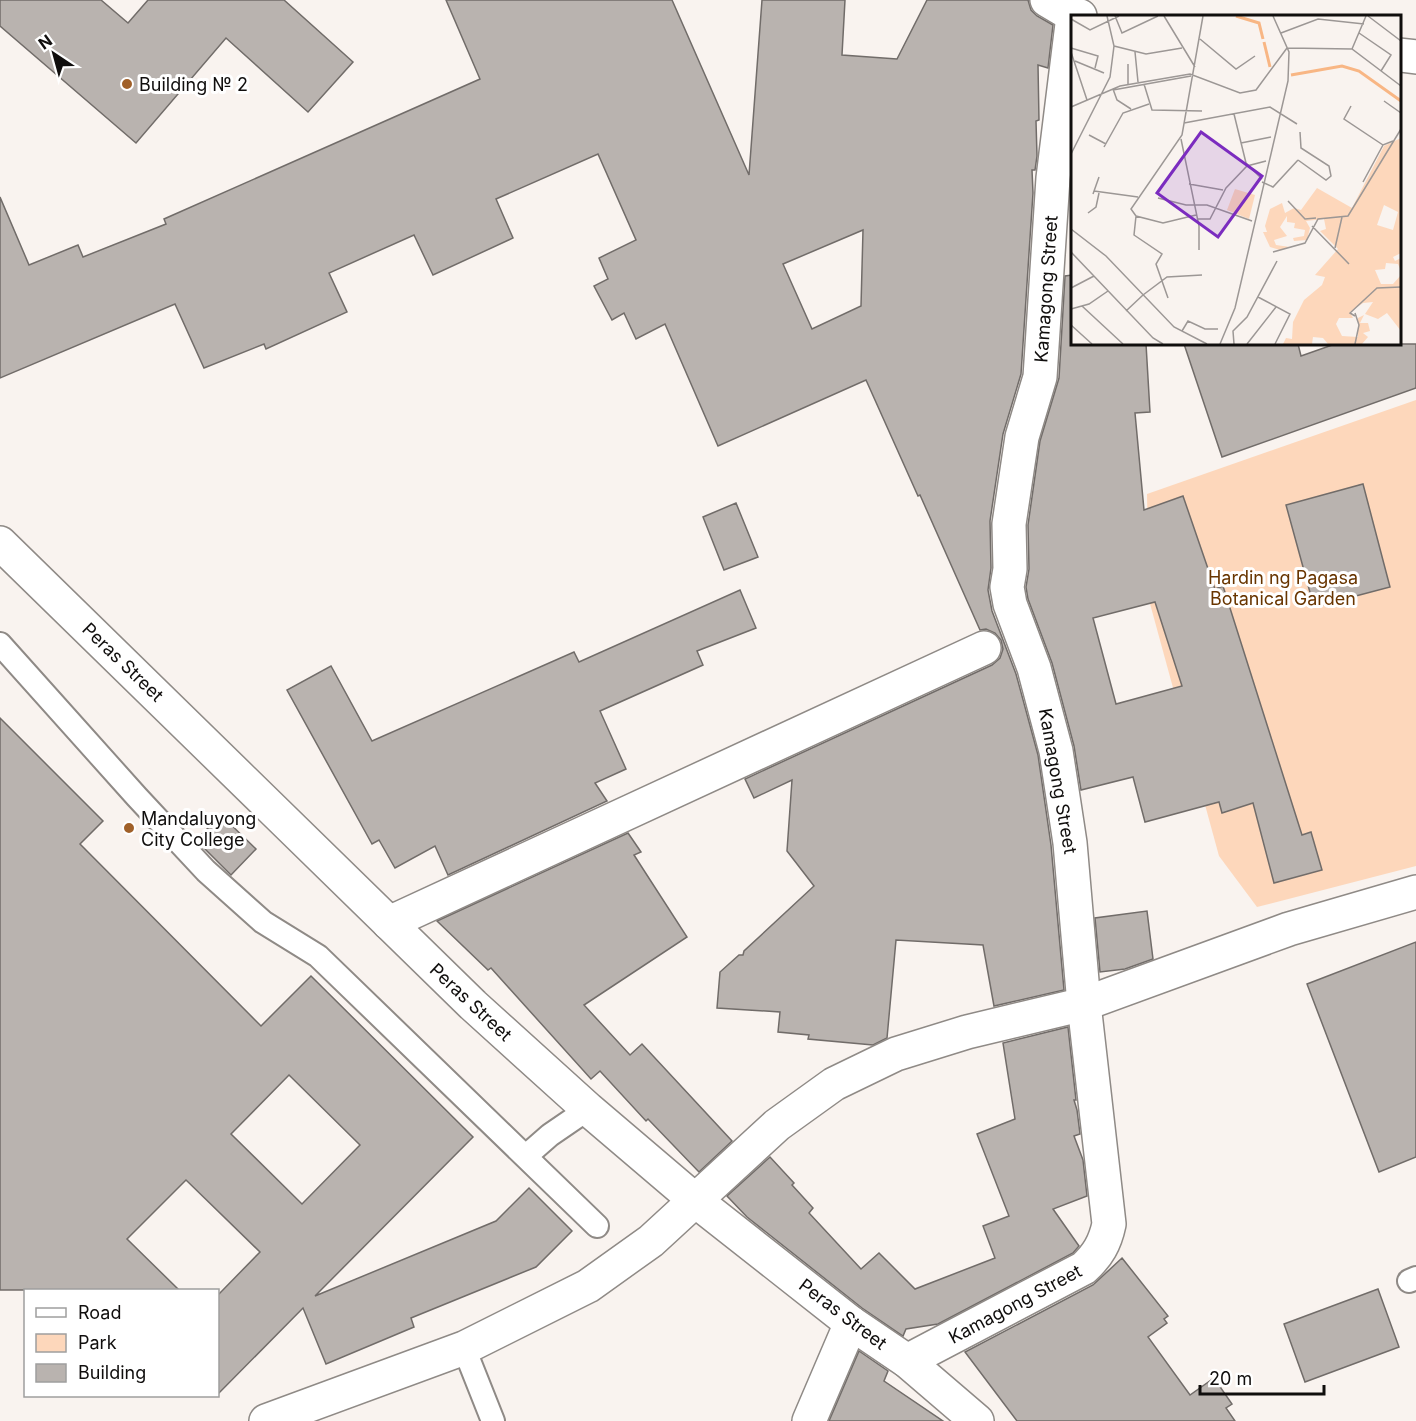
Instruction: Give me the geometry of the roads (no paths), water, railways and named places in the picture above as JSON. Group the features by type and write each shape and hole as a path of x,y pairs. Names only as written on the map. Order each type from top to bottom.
{"street":[{"path":"1047,0 1072,15"},
{"path":"1074,15 1080,0"},
{"name":"Kamagong Street","path":"907,1361 1084,1268 1097,1256 1106,1239 1109,1224 1084,1004 1070,843 1056,751 1034,668 1010,604 1007,587 1010,569 1009,524 1022,437 1040,376 1053,178 1071,32"},
{"path":"1401,55 1416,57"},
{"name":"Peras Street","path":"0,543 473,1005 696,1201 851,1323 907,1361 977,1421"},
{"path":"389,923 984,648"},
{"path":"266,1421 464,1348 588,1286 651,1241 777,1125 834,1084 896,1054 968,1032 1084,1004 1289,929 1416,892"},
{"path":"809,1421 851,1323"}],"lane":[{"path":"0,644 137,797 206,870 263,922 318,956 597,1226"},
{"path":"526,1156 588,1108"},
{"path":"464,1348 493,1421"}],"place":[{"name":"Building № 2","path":"127,84"},
{"name":"Mandaluyong City College","path":"129,828"}],"park label":[{"name":"Hardin ng Pagasa Botanical Garden","path":"1283,587"}]}
